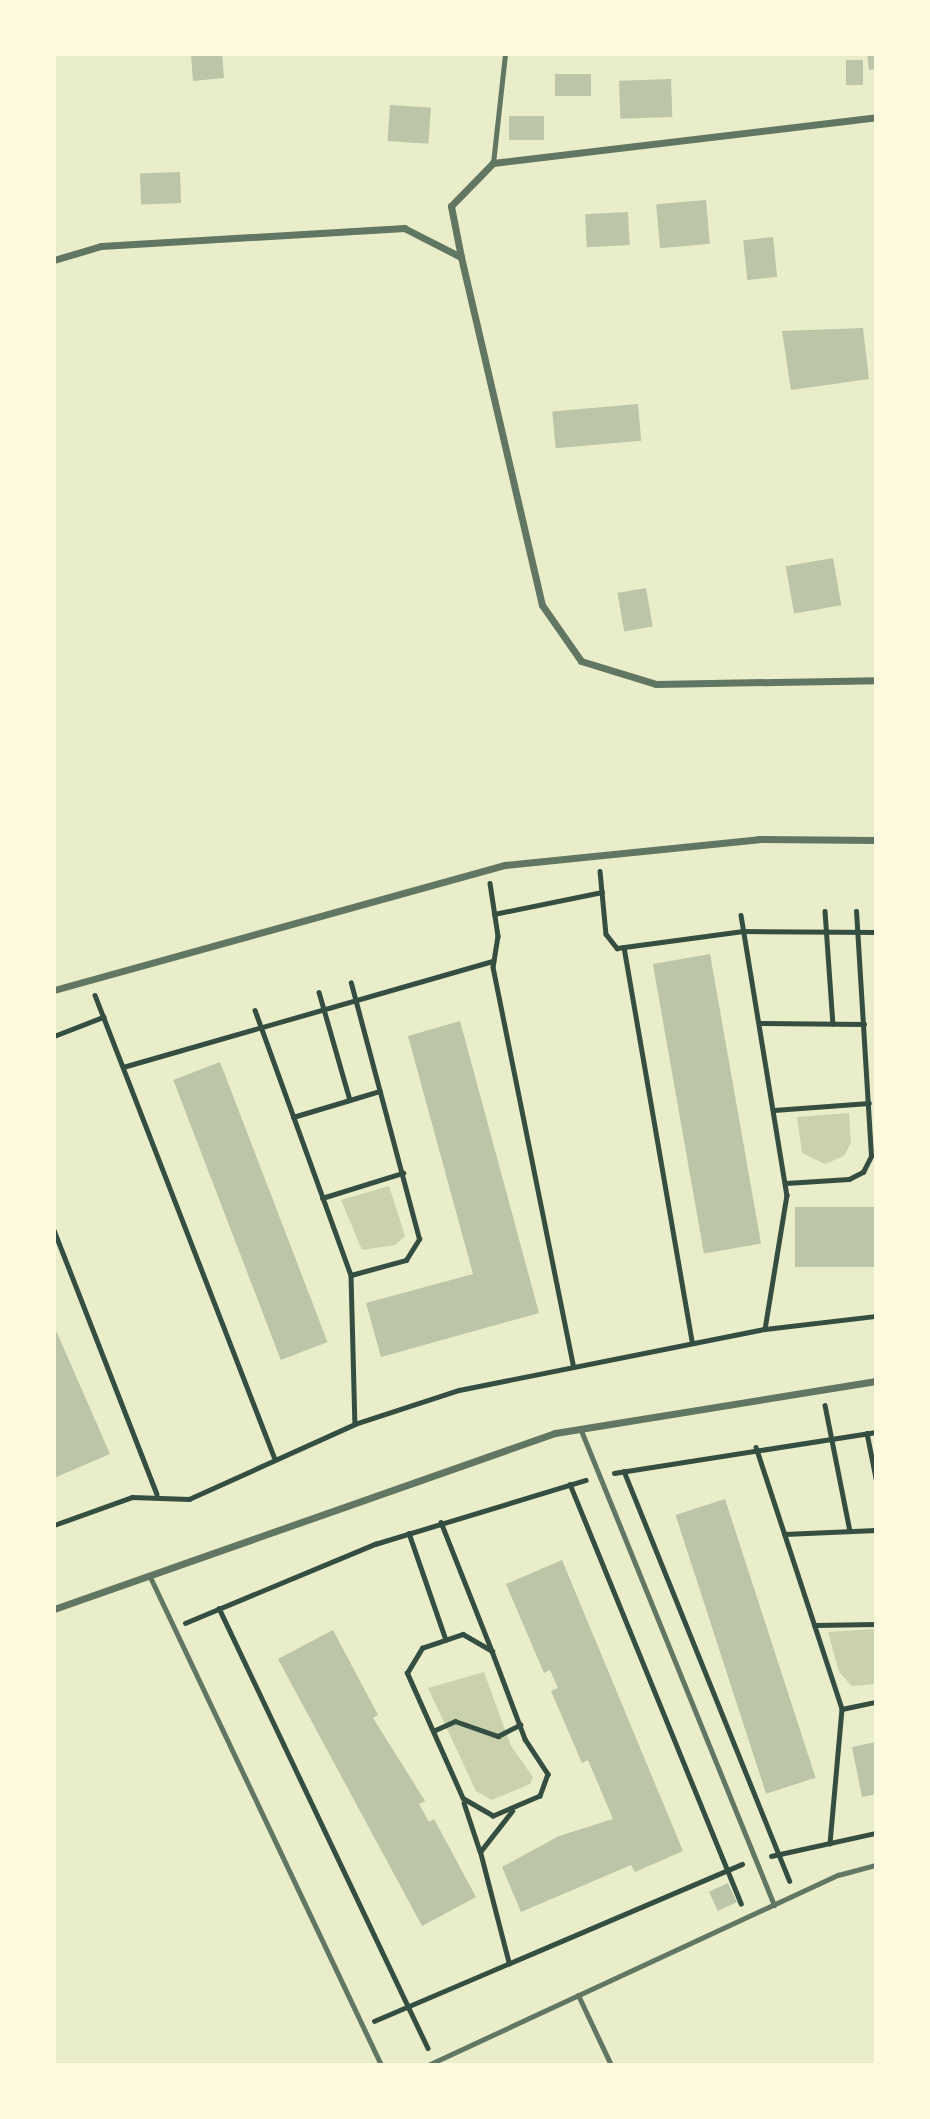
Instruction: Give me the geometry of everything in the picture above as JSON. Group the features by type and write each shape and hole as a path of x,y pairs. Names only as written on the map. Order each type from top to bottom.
{"street":[{"path":"876,117 492,163 451,206 542,605 581,661 656,684 876,680"},
{"path":"54,260 101,246 404,228 461,257"},
{"path":"54,990 487,868 598,853 780,838 876,840"},
{"path":"54,1609 151,1579 369,1494 580,1428 822,1387 876,1381"}],"lane":[{"path":"492,163 505,54"},
{"path":"580,1428 774,1905"},
{"path":"151,1579 382,2065"},
{"path":"428,2065 796,1895 876,1865"},
{"path":"578,1995 611,2065"}],"path":[{"path":"598,853 608,941 624,947 743,931 827,929 876,932"},
{"path":"487,868 494,914 492,961 573,1364"},
{"path":"494,914 602,892"},
{"path":"825,911 833,1024"},
{"path":"786,1183 849,1179 863,1172 871,1156 856,911"},
{"path":"741,915 786,1183 765,1329"},
{"path":"624,947 692,1342"},
{"path":"123,1067 492,961"},
{"path":"89,980 275,1458"},
{"path":"351,983 402,1173 418,1247 405,1260 351,1275"},
{"path":"320,992 350,1100"},
{"path":"255,1010 351,1275 355,1424"},
{"path":"54,1036 103,1017"},
{"path":"759,1023 863,1024"},
{"path":"293,1117 380,1091"},
{"path":"774,1110 869,1103"},
{"path":"322,1198 402,1173"},
{"path":"54,1230 157,1494"},
{"path":"54,1525 108,1502 157,1494 189,1499 355,1424 458,1390 573,1364 765,1329 876,1316"},
{"path":"822,1387 850,1531"},
{"path":"173,1628 409,1533 570,1484 624,1471 756,1447 876,1432"},
{"path":"867,1433 876,1478"},
{"path":"756,1447 842,1709 830,1843"},
{"path":"624,1471 796,1895"},
{"path":"570,1484 747,1918"},
{"path":"441,1522 520,1725 548,1782 540,1796 513,1808 480,1814 463,1799"},
{"path":"784,1534 876,1530"},
{"path":"409,1533 446,1640"},
{"path":"219,1608 435,2062"},
{"path":"814,1625 876,1624"},
{"path":"492,1651 472,1636 446,1640 416,1653 407,1673 463,1799 480,1852 509,1964"},
{"path":"842,1709 876,1702"},
{"path":"433,1731 455,1721 498,1735 520,1725"},
{"path":"480,1852 513,1808"},
{"path":"363,2026 755,1858 780,1855 876,1833"}],"green space":[{"path":"849,1113 851,1143 844,1156 825,1164 802,1153 797,1117"},
{"path":"389,1186 405,1236 395,1245 362,1250 341,1200"},
{"path":"876,1629 876,1684 852,1686 839,1672 828,1632"},
{"path":"484,1672 511,1746 533,1777 530,1784 492,1800 476,1791 428,1688"}],"building":[{"path":"222,54 224,78 193,81 191,55"},
{"path":"867,54 876,54 876,69 869,70"},
{"path":"846,60 863,60 863,85 846,85"},
{"path":"555,74 591,74 591,96 555,96"},
{"path":"671,79 672,117 620,119 619,81"},
{"path":"390,105 431,108 428,144 387,141"},
{"path":"509,116 544,116 544,140 509,140"},
{"path":"180,172 181,203 141,204 140,173"},
{"path":"706,200 710,244 660,248 656,204"},
{"path":"628,212 630,245 587,247 585,214"},
{"path":"773,237 777,277 747,280 743,240"},
{"path":"863,328 869,379 791,390 782,331"},
{"path":"638,404 641,441 556,448 552,411"},
{"path":"833,558 841,605 794,614 786,566"},
{"path":"646,588 653,626 624,631 617,593"},
{"path":"710,954 761,1244 704,1254 653,964"},
{"path":"460,1021 539,1313 381,1357 366,1303 473,1274 408,1036"},
{"path":"220,1062 328,1342 281,1360 173,1080"},
{"path":"795,1207 876,1207 876,1267 795,1267"},
{"path":"54,1326 110,1454 54,1478"},
{"path":"725,1499 816,1778 766,1794 676,1515"},
{"path":"562,1560 683,1851 635,1872 631,1865 521,1912 502,1867 559,1836 613,1819 588,1760 582,1763 551,1691 558,1688 550,1670 544,1673 506,1584"},
{"path":"333,1630 378,1715 373,1718 425,1801 419,1804 429,1822 434,1819 476,1897 422,1926 278,1659"},
{"path":"876,1742 876,1794 862,1797 852,1747"},
{"path":"728,1883 737,1902 718,1911 709,1892"}]}
